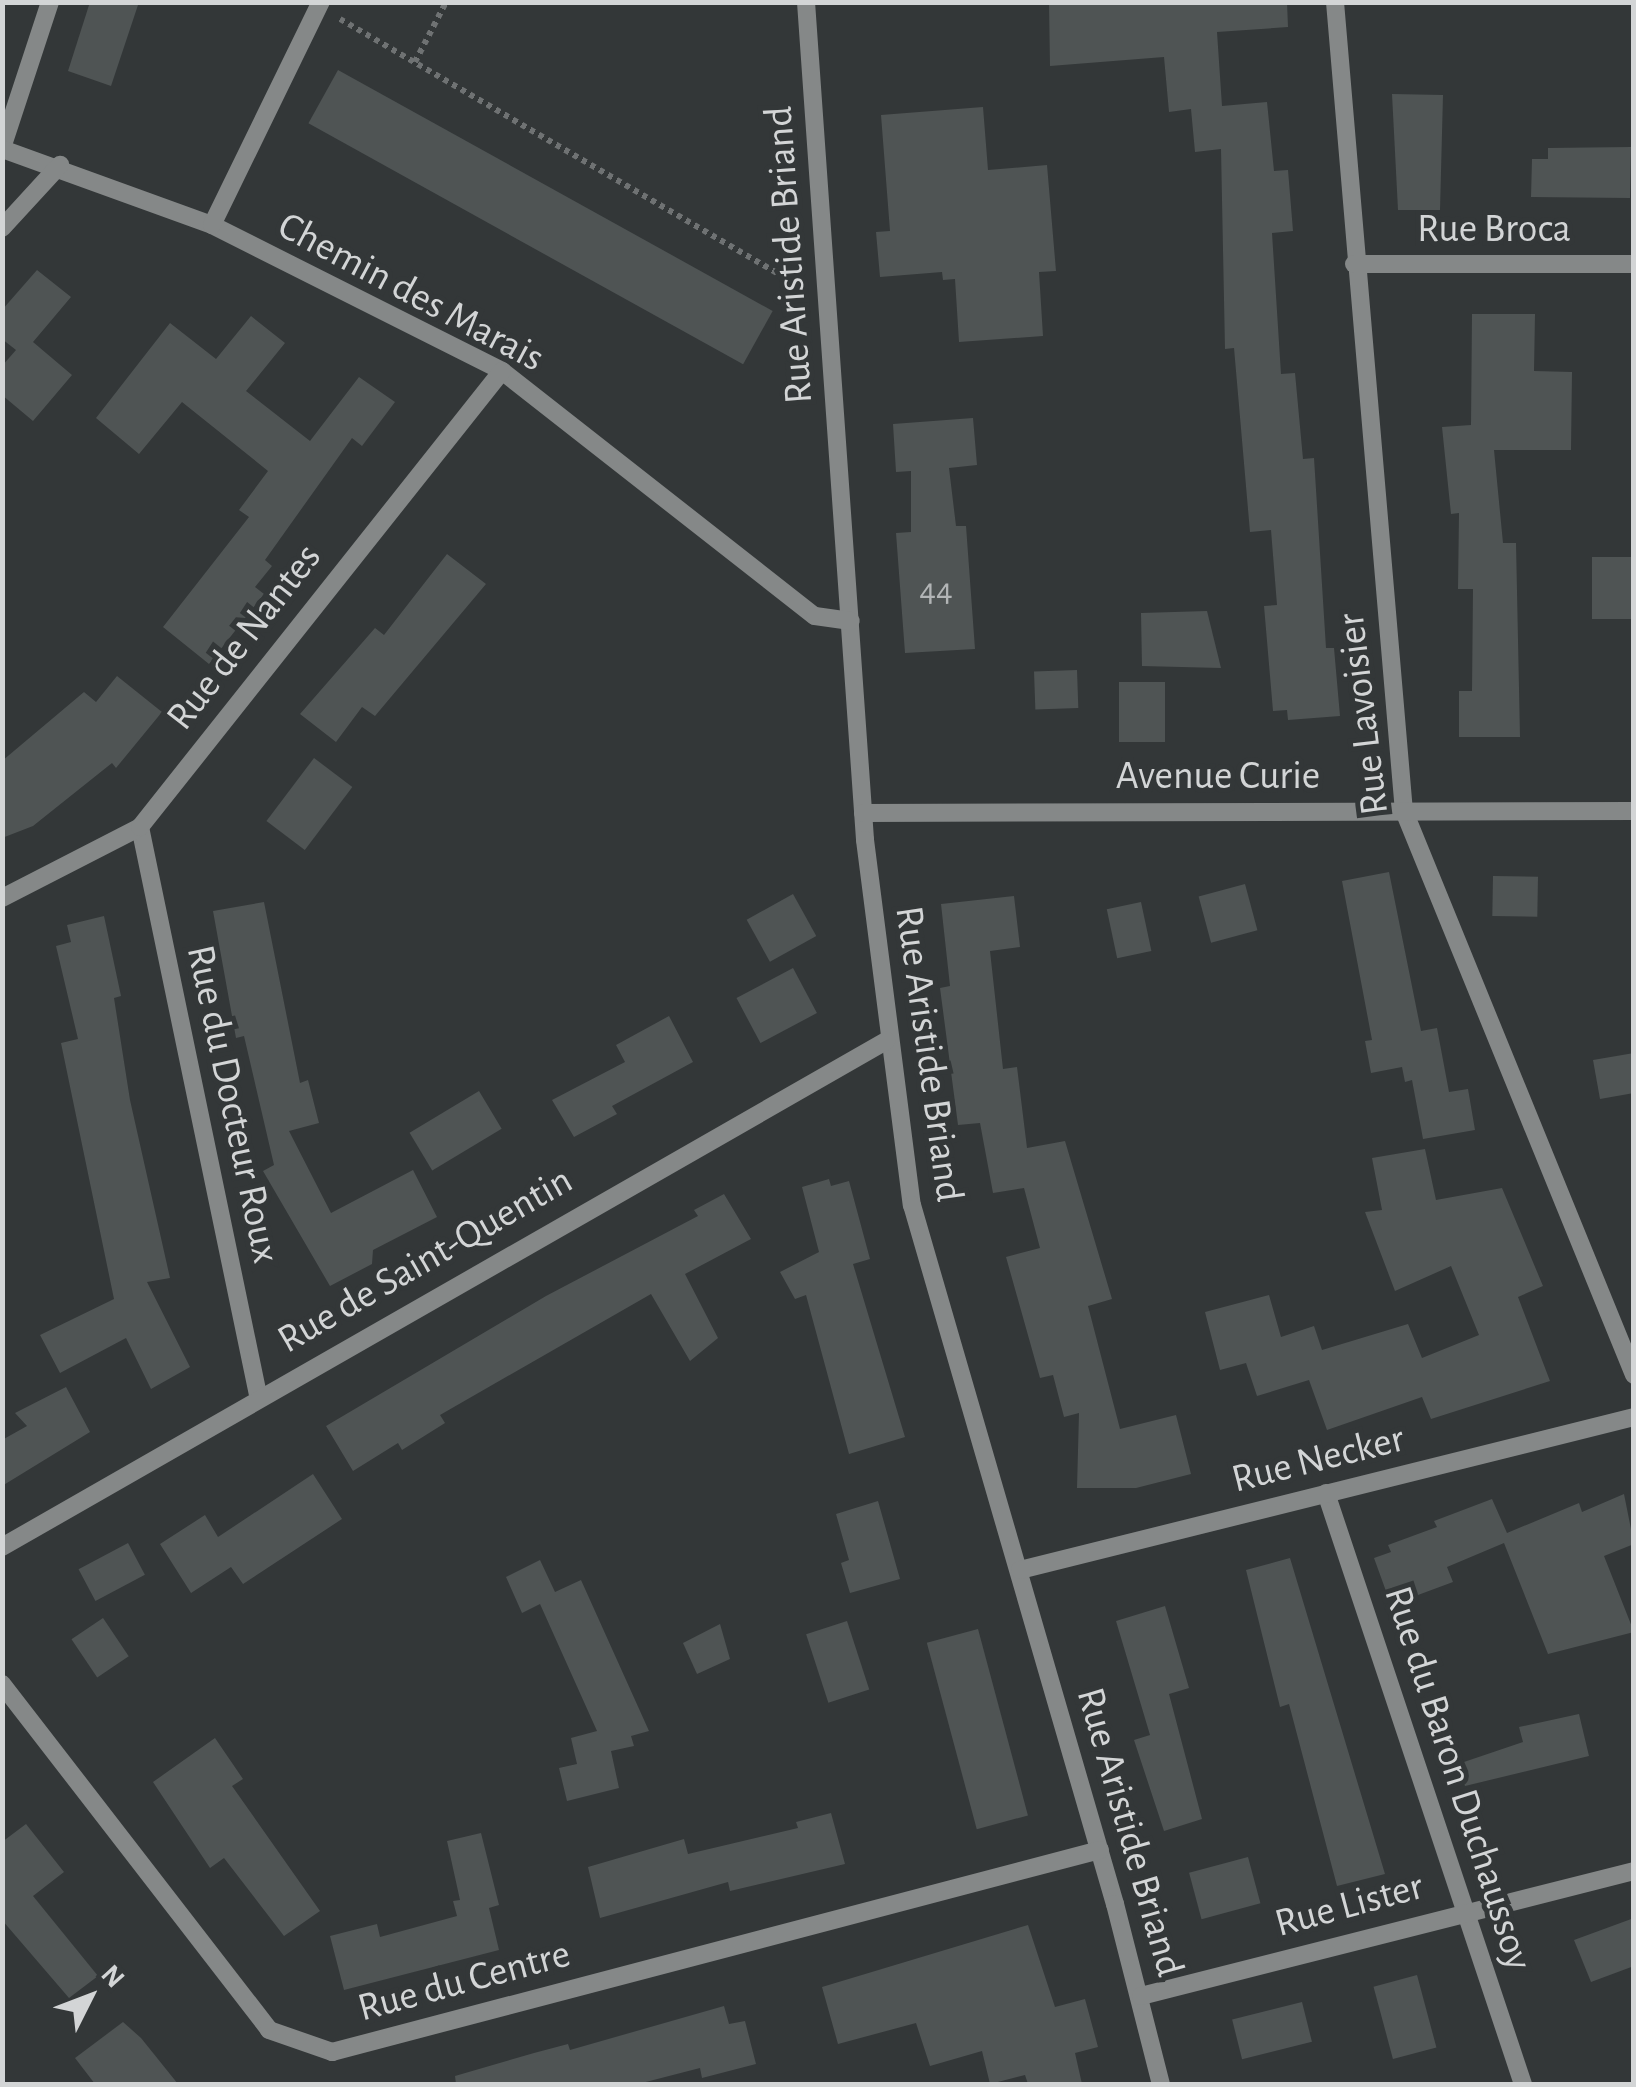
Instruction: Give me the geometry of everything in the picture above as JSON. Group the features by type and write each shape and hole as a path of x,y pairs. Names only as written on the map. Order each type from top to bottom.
{"street":[{"path":"2,149 50,2"},
{"name":"Rue Aristide Briand","path":"806,2 864,813 886,1041 912,1206 1100,1850 1141,1996 1160,2084"},
{"name":"Rue Lavoisier","path":"1335,2 1354,264 1404,811 1634,1376"},
{"path":"212,225 322,5"},
{"name":"Chemin des Marais","path":"2,149 60,165 212,225 502,372 815,616 851,620"},
{"path":"2,228 60,165"},
{"name":"Rue Broca","path":"1354,264 1634,264"},
{"name":"Rue de Nantes","path":"2,898 140,828 502,372"},
{"name":"Avenue Curie","path":"864,813 1634,811"},
{"name":"Rue du Docteur Roux","path":"140,828 258,1395"},
{"name":"Rue de Saint-Quentin","path":"2,1547 258,1395 886,1041"},
{"name":"Rue Necker","path":"1020,1570 1634,1417"},
{"name":"Rue du Baron Duchaussoy","path":"1326,1493 1523,2084"},
{"name":"Rue du Centre","path":"2,1684 270,2030 332,2052 1100,1850"},
{"name":"Rue Lister","path":"1141,1996 1464,1911 1634,1871"}],"path":[{"path":"415,62 446,2"},
{"path":"322,5 828,302"}],"building":[{"path":"90,2 139,2 111,86 68,71"},
{"path":"1049,2 1287,2 1288,27 1217,32 1222,106 1267,102 1274,171 1288,170 1293,231 1272,233 1281,374 1295,373 1303,459 1314,458 1326,648 1334,648 1340,716 1288,720 1287,710 1273,711 1264,606 1277,605 1271,530 1250,532 1234,348 1225,349 1221,149 1195,152 1191,109 1169,112 1164,57 1050,66"},
{"path":"338,70 773,311 743,364 308,123"},
{"path":"1392,94 1443,95 1440,210 1398,210"},
{"path":"983,107 988,170 1047,165 1056,271 1039,272 1043,336 959,342 955,279 943,280 942,272 880,277 876,232 890,231 881,115"},
{"path":"1631,147 1630,198 1531,197 1532,159 1548,159 1548,148"},
{"path":"37,270 71,297 33,342 72,375 33,421 2,395 2,366 16,350 2,339 2,310"},
{"path":"1472,314 1535,314 1534,371 1572,372 1571,450 1494,450 1503,543 1516,543 1520,737 1459,737 1459,691 1472,691 1473,589 1458,589 1459,513 1451,514 1442,427 1471,425"},
{"path":"251,316 285,343 246,391 310,441 359,377 395,402 362,446 352,438 265,560 272,566 255,587 264,594 209,664 163,627 249,517 239,510 268,471 182,402 139,454 96,418 170,323 216,359"},
{"path":"973,418 977,465 949,468 956,526 966,526 975,649 905,653 896,533 911,532 911,471 896,472 893,424"},
{"path":"447,554 486,584 375,716 362,707 336,742 300,714 375,628 384,635"},
{"path":"1592,557 1634,557 1634,619 1592,619"},
{"path":"1207,611 1221,668 1142,666 1141,613"},
{"path":"1077,670 1078,708 1035,709 1034,672"},
{"path":"117,676 162,712 116,768 112,763 33,826 2,838 2,761 84,692 96,702"},
{"path":"1119,682 1165,682 1165,742 1119,742"},
{"path":"314,758 352,787 305,850 266,821"},
{"path":"1389,872 1421,1031 1437,1028 1449,1092 1468,1089 1475,1130 1423,1139 1412,1080 1405,1082 1402,1067 1371,1073 1365,1041 1372,1040 1342,881"},
{"path":"1493,876 1538,877 1537,917 1492,916"},
{"path":"1245,884 1257,930 1211,943 1199,896"},
{"path":"793,894 816,936 770,962 747,920"},
{"path":"1014,896 1020,947 990,951 1003,1069 1017,1067 1027,1148 1065,1141 1112,1299 1088,1306 1120,1429 1176,1415 1191,1474 1136,1488 1077,1488 1079,1413 1064,1417 1053,1375 1040,1378 1006,1257 1040,1248 1024,1188 993,1193 980,1123 958,1125 940,988 950,986 941,904"},
{"path":"264,902 300,1083 308,1080 319,1123 289,1131 331,1213 413,1170 437,1217 373,1250 372,1264 330,1286 263,1171 274,1165 244,1036 236,1038 213,911"},
{"path":"1141,902 1151,951 1117,958 1107,909"},
{"path":"104,916 121,996 114,998 130,1100 170,1278 147,1282 190,1367 151,1389 126,1338 60,1373 40,1335 114,1299 61,1043 78,1039 56,946 71,942 67,925"},
{"path":"793,968 817,1013 760,1043 736,998"},
{"path":"669,1016 693,1062 612,1106 617,1114 574,1137 552,1100 625,1062 616,1045"},
{"path":"1634,1053 1634,1093 1600,1099 1593,1060"},
{"path":"479,1091 502,1129 432,1170 410,1133"},
{"path":"1425,1149 1436,1200 1502,1188 1543,1286 1518,1297 1550,1381 1431,1419 1422,1397 1327,1430 1309,1380 1257,1396 1246,1363 1220,1370 1205,1312 1269,1295 1281,1337 1314,1326 1322,1350 1408,1324 1422,1358 1479,1335 1451,1266 1395,1291 1365,1212 1382,1210 1372,1158"},
{"path":"829,1179 831,1186 849,1181 870,1259 853,1264 905,1437 849,1454 806,1295 795,1299 780,1272 819,1252 802,1187"},
{"path":"724,1194 751,1239 685,1274 718,1338 690,1361 651,1294 440,1415 445,1423 402,1450 398,1443 353,1471 326,1426 546,1296 698,1216 694,1210"},
{"path":"66,1387 90,1432 2,1486 2,1440 27,1426 15,1413"},
{"path":"313,1474 342,1519 243,1584 231,1567 191,1593 160,1544 205,1515 218,1537"},
{"path":"1624,1494 1634,1544 1604,1556 1634,1632 1548,1654 1504,1543 1447,1567 1453,1582 1391,1605 1374,1558 1391,1552 1388,1545 1437,1527 1434,1521 1492,1499 1507,1533 1579,1503 1582,1512"},
{"path":"878,1501 900,1579 850,1593 841,1563 849,1560 836,1514"},
{"path":"128,1543 145,1575 95,1601 79,1569"},
{"path":"1290,1558 1385,1874 1337,1886 1289,1704 1280,1707 1246,1570"},
{"path":"540,1560 555,1592 581,1580 649,1731 631,1736 634,1746 611,1751 619,1788 567,1801 559,1768 577,1764 571,1738 597,1731 540,1604 522,1613 506,1577"},
{"path":"1165,1606 1189,1688 1169,1694 1202,1819 1164,1831 1134,1740 1150,1735 1116,1621"},
{"path":"103,1618 129,1656 97,1677 71,1639"},
{"path":"847,1621 869,1689 828,1703 806,1634"},
{"path":"720,1624 730,1659 697,1674 683,1643"},
{"path":"978,1629 1028,1815 977,1829 927,1643"},
{"path":"1579,1714 1589,1756 1465,1786 1458,1764 1523,1742 1519,1727"},
{"path":"215,1738 243,1779 232,1786 320,1911 284,1936 224,1858 210,1868 153,1782"},
{"path":"831,1813 845,1864 730,1891 728,1882 600,1918 588,1867 684,1839 688,1854 798,1828 796,1822"},
{"path":"26,1824 64,1872 33,1896 98,1976 69,1998 2,1920 2,1842"},
{"path":"481,1833 499,1905 489,1908 499,1950 344,1990 330,1936 377,1924 380,1937 457,1916 453,1901 460,1900 447,1841"},
{"path":"1248,1857 1260,1903 1202,1919 1189,1873"},
{"path":"1634,1918 1634,1966 1591,1982 1574,1940"},
{"path":"1028,1925 1055,2007 1085,1999 1098,2047 1075,2053 1082,2084 1028,2084 1025,2075 990,2084 982,2051 930,2066 916,2023 838,2044 822,1987"},
{"path":"1417,1975 1436,2047 1393,2059 1374,1987"},
{"path":"1302,2002 1312,2042 1242,2059 1232,2019"},
{"path":"724,2006 729,2024 745,2021 756,2064 702,2078 700,2068 638,2084 456,2084 455,2076 534,2053 568,2044 570,2050"},
{"path":"123,2022 178,2084 95,2084 75,2058"}]}
